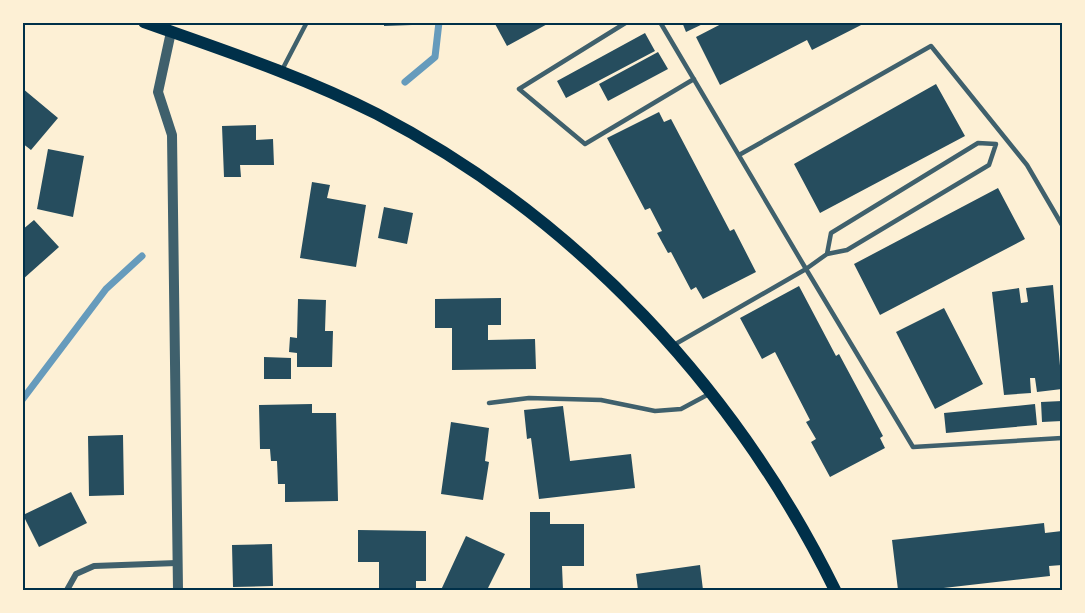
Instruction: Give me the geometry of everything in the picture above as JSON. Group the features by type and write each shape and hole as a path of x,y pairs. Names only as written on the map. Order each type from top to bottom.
{"main road":[{"path":"144,22 282,70 377,115 500,191 558,235 652,322 734,420 809,538 835,591"}],"street":[{"path":"171,32 158,92 172,135 178,591"},
{"path":"67,591 75,574 94,566 177,563"}],"lane":[{"path":"282,70 307,22"},
{"path":"627,22 519,89 585,144 694,79"},
{"path":"660,22 913,447 1062,438"},
{"path":"739,155 931,46 1027,165 1062,225"},
{"path":"827,254 831,233 978,143 996,144 1005,138"},
{"path":"672,346 806,269 827,254 847,250 989,165 996,144"},
{"path":"489,403 530,398 602,400 655,411 681,409 712,393"}],"building":[{"path":"384,22 412,22 412,25 384,26"},
{"path":"494,22 551,22 507,46"},
{"path":"682,22 707,22 686,32"},
{"path":"725,22 867,22 812,50 807,40 720,85 696,37"},
{"path":"645,33 655,51 566,98 557,81"},
{"path":"658,52 668,69 608,101 599,84"},
{"path":"936,84 965,136 820,213 794,164"},
{"path":"22,88 58,118 31,150 22,143"},
{"path":"659,112 664,122 671,119 730,231 734,229 756,272 703,299 696,287 691,290 671,252 668,253 657,233 662,231 650,208 645,210 607,138"},
{"path":"256,125 256,140 273,139 274,165 240,165 241,177 224,177 222,126"},
{"path":"48,149 84,156 73,217 37,209"},
{"path":"312,182 330,185 327,198 366,205 356,267 300,258"},
{"path":"998,188 1025,239 880,315 854,264"},
{"path":"384,207 413,213 407,244 378,238"},
{"path":"34,220 59,247 22,280 22,230"},
{"path":"1053,285 1062,389 1037,392 1035,378 1030,378 1031,393 1004,395 992,292 1019,288 1021,303 1028,302 1026,288"},
{"path":"799,286 836,356 839,354 883,436 880,438 885,448 830,477 811,442 816,439 806,422 810,420 775,352 762,359 740,318"},
{"path":"501,298 501,325 488,325 488,340 535,339 536,369 452,370 452,328 435,328 435,299"},
{"path":"298,299 326,300 325,331 333,331 332,367 297,367 297,353 289,352 290,337 297,338"},
{"path":"944,308 983,384 935,409 896,332"},
{"path":"264,357 291,358 291,379 264,379"},
{"path":"1062,401 1062,421 1042,422 1041,402"},
{"path":"312,404 312,413 336,413 338,501 285,502 285,484 278,484 277,461 271,461 270,449 260,449 259,405"},
{"path":"1035,404 1037,425 946,433 944,413"},
{"path":"563,406 570,461 631,454 635,488 539,499 531,438 527,439 524,410"},
{"path":"451,422 489,428 485,461 489,462 483,500 441,494"},
{"path":"123,435 124,495 89,496 88,436"},
{"path":"71,492 87,523 39,547 23,515"},
{"path":"530,512 550,512 550,524 584,524 584,566 562,566 563,590 530,590"},
{"path":"1044,523 1045,533 1062,531 1062,565 1049,566 1050,576 926,590 898,590 892,540"},
{"path":"358,530 426,531 426,581 416,581 416,590 379,590 379,562 358,562"},
{"path":"466,536 505,554 487,590 441,590"},
{"path":"272,544 273,586 233,587 232,545"},
{"path":"700,565 703,590 638,590 636,574"}],"waterway":[{"path":"405,82 435,57 439,22"},
{"path":"22,400 106,289 142,256"}]}
